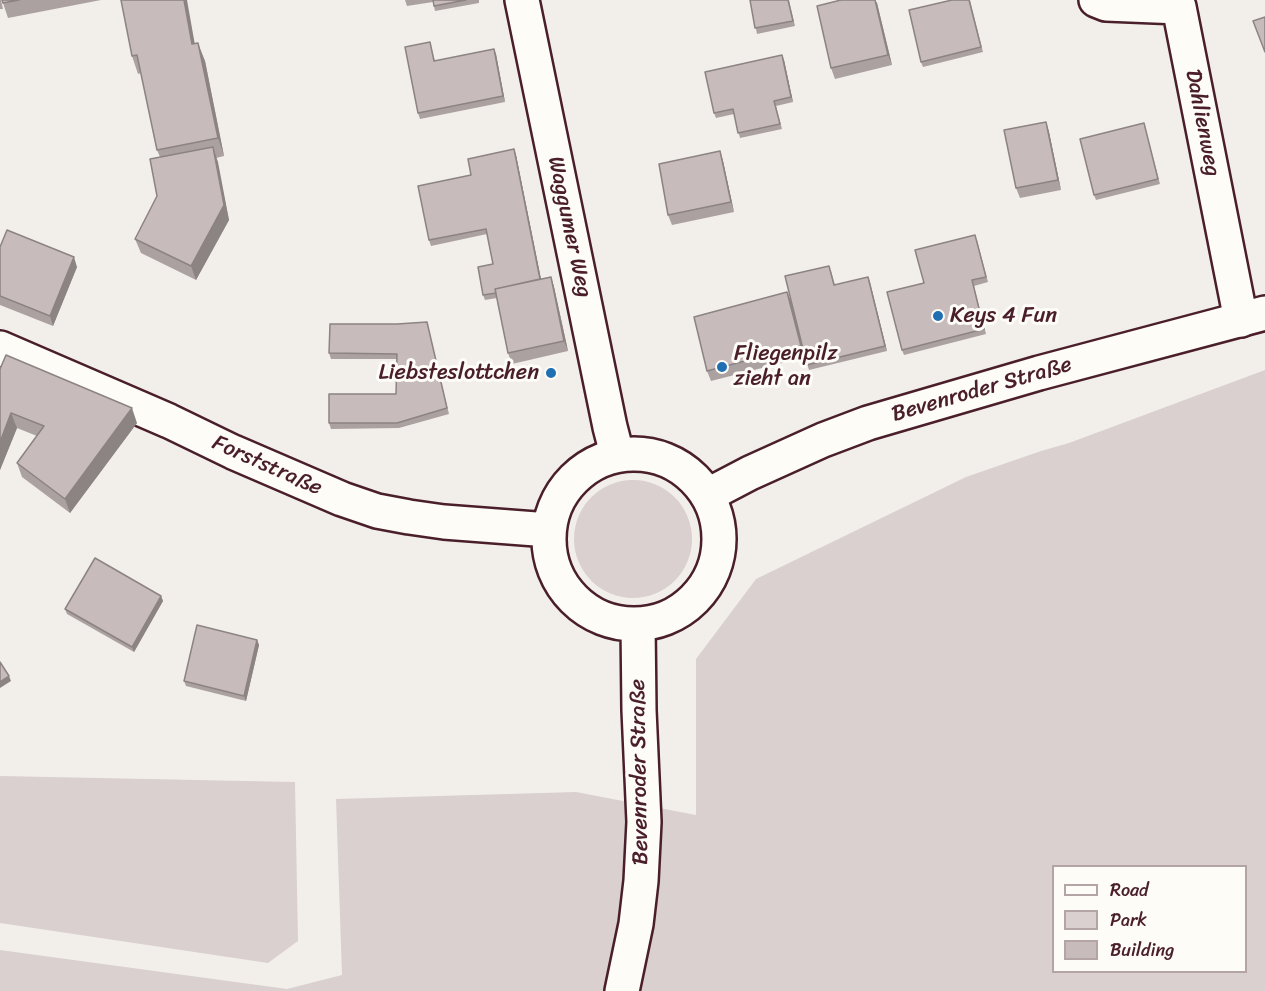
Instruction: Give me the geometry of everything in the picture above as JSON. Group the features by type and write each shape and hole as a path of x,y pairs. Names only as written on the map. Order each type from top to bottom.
{"main road":[{"name":"Waggumer Weg","path":"522,0 617,454"},
{"name":"Dahlienweg","path":"1096,0 1106,4 1187,4 1253,317"},
{"name":"Bevenroder Straße","path":"708,495 823,440 868,423 1040,373 1253,317"},
{"name":"Forststraße","path":"0,348 148,412 233,452 342,499 377,511 444,522 549,530"},
{"path":"644,453 669,460 692,475 708,495 717,515 720,536 718,558 711,578 698,596 682,610 663,619 638,624 623,624 604,619 588,611 573,599 561,584 553,567 549,549 549,530 554,509 564,489 578,474 596,462 617,454 644,453"},
{"name":"Bevenroder Straße","path":"622,991 636,924 644,822 638,624"}],"green space":[{"path":"1265,370 1265,991 0,991 0,950 287,989 342,975 336,799 576,792 696,815 696,659 756,579 966,477 1069,443"},
{"path":"633,480 656,484 675,497 688,516 692,539 688,562 675,581 656,594 633,598 610,594 591,581 578,562 574,539 578,516 591,497 610,484"},
{"path":"0,776 295,782 298,941 268,963 0,923"}],"building":[{"path":"2,0 19,0 3,3"},
{"path":"121,0 184,0 192,44 198,43 218,138 157,150 137,55 132,56"},
{"path":"433,0 466,0 434,6"},
{"path":"750,0 788,0 793,21 755,28"},
{"path":"841,0 875,0 888,55 831,68 817,6"},
{"path":"952,0 969,0 981,47 921,62 909,10"},
{"path":"1265,17 1265,52 1253,21"},
{"path":"430,42 434,61 494,49 503,96 418,113 405,47"},
{"path":"782,55 791,97 774,101 780,124 738,133 733,109 714,113 705,72"},
{"path":"1046,122 1058,180 1016,188 1004,130"},
{"path":"1144,123 1158,179 1094,195 1080,139"},
{"path":"213,147 224,205 191,266 135,239 157,196 150,159"},
{"path":"514,149 540,279 495,289 496,293 483,295 478,267 493,264 486,229 429,240 418,186 471,175 468,159"},
{"path":"720,151 731,202 668,215 659,164"},
{"path":"7,230 74,257 50,316 0,296 0,247"},
{"name":"Keys 4 Fun","path":"975,235 986,277 972,280 984,329 902,350 887,292 924,283 915,250"},
{"path":"829,266 834,285 868,277 885,346 807,365 785,276"},
{"path":"551,277 564,341 508,353 495,289"},
{"path":"787,292 801,346 707,371 694,317"},
{"path":"427,322 447,408 397,423 329,423 329,394 396,394 397,354 329,353 330,324"},
{"path":"6,355 132,408 65,499 17,463 44,426 11,413 0,442 0,369"},
{"path":"95,558 161,596 132,647 65,609"},
{"path":"197,625 257,640 244,696 184,681"},
{"path":"0,662 9,676 0,682"}],"place":[{"name":"Keys 4 Fun","path":"938,316"},
{"name":"Fliegenpilz zieht an","path":"722,367"},
{"name":"Liebsteslottchen","path":"551,373"}]}
